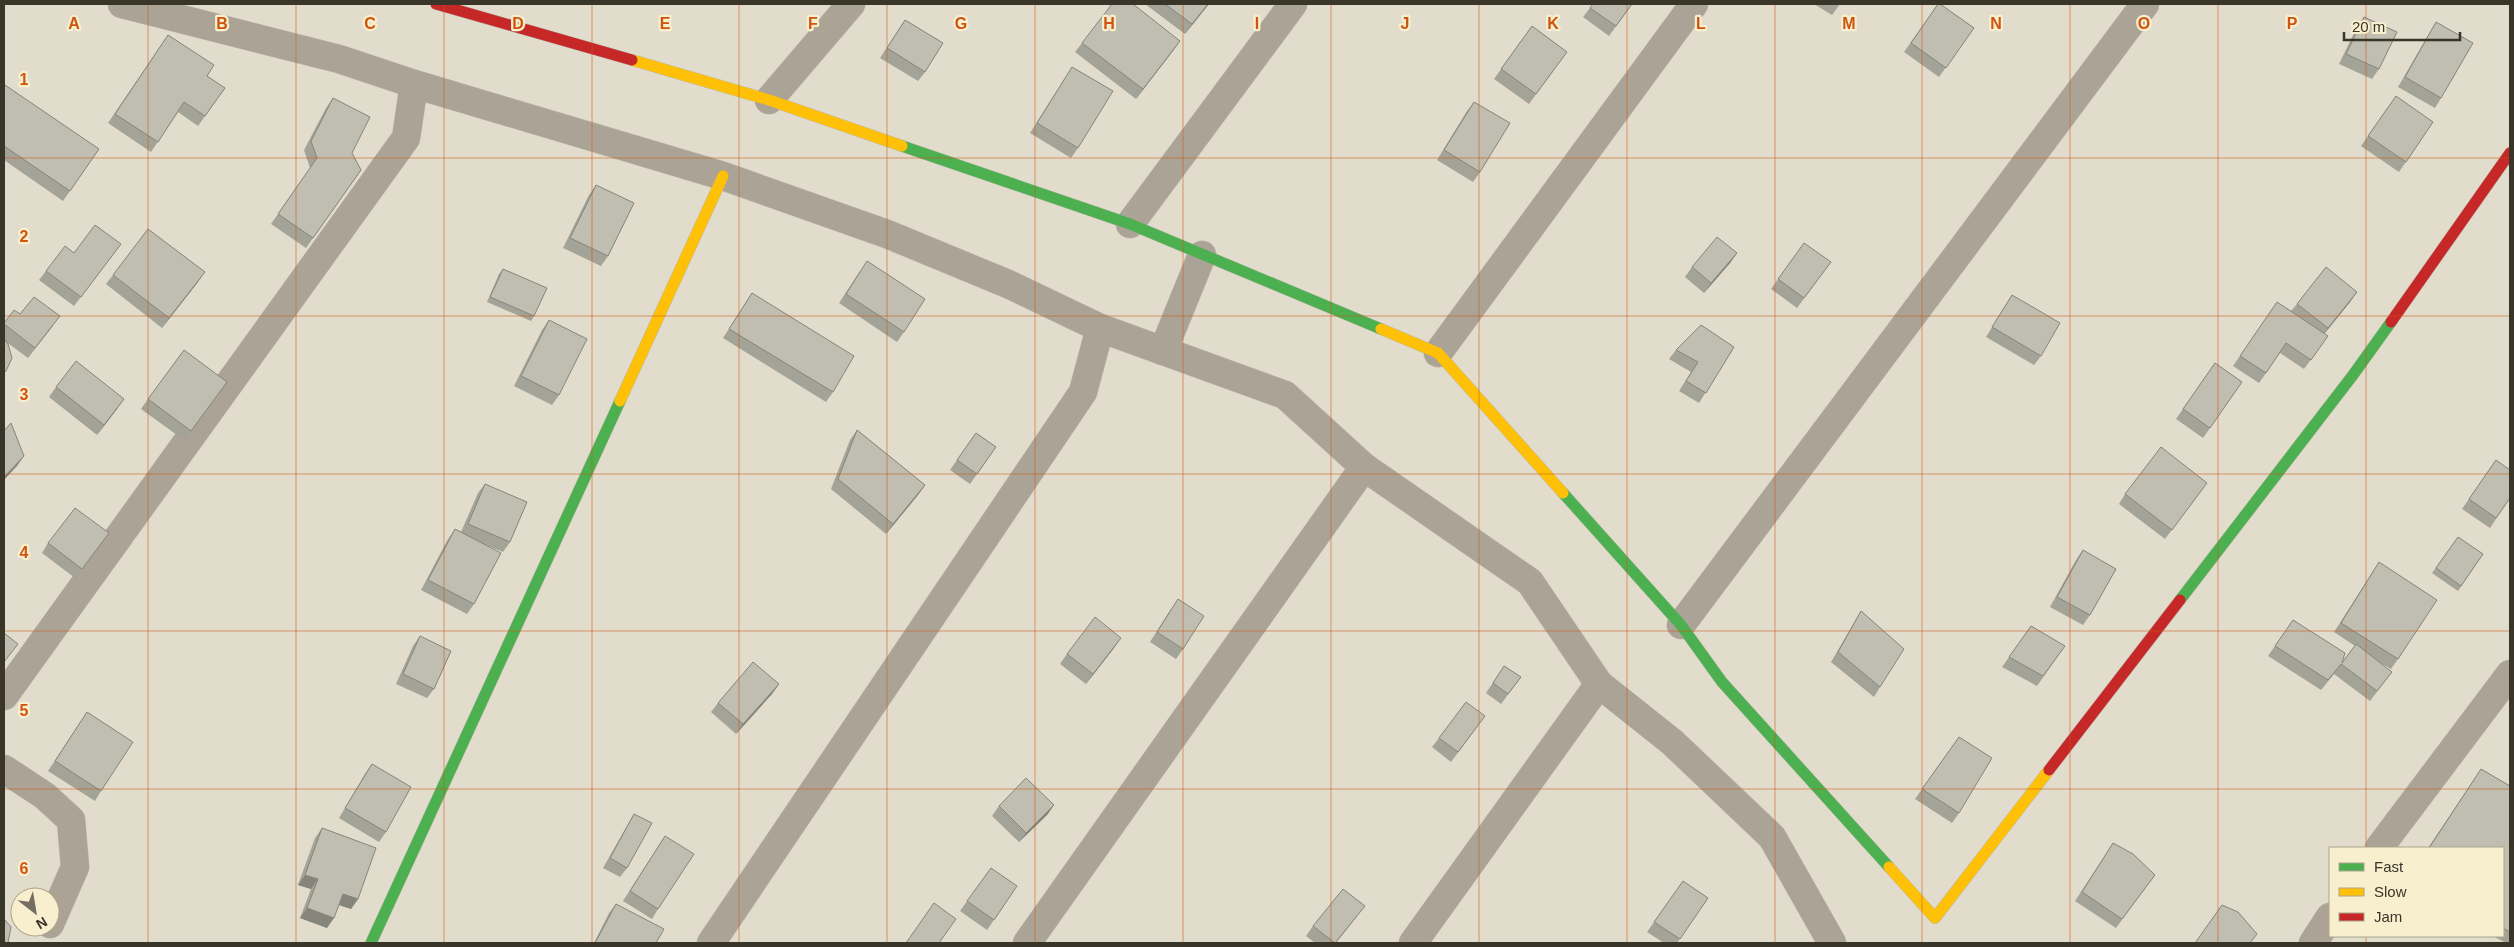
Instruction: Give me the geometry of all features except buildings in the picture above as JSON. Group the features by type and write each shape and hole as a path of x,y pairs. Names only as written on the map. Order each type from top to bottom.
{"street":[{"path":"122,4 340,59 414,84 723,176 887,234 1008,284 1100,328 1285,394 1364,467 1530,582 1599,684 1672,742 1772,837 1832,943"},
{"path":"436,4 769,100 1130,224 1438,353 1681,625 1722,682 1935,918 2353,375 2510,153"},
{"path":"769,100 851,4"},
{"path":"1130,224 1293,4"},
{"path":"1438,353 1694,4"},
{"path":"1681,625 2145,4"},
{"path":"4,696 406,138 414,84"},
{"path":"370,943 723,176"},
{"path":"1163,351 1202,254"},
{"path":"711,943 1083,392 1100,328"},
{"path":"1027,943 1364,467"},
{"path":"2380,847 2510,674"},
{"path":"1413,943 1599,684"},
{"path":"4,769 45,796 71,820 75,867 60,900"},
{"path":"2313,943 2329,919"}],"traffic: fast":[{"path":"902,146 1130,224 1381,329"},
{"path":"2180,600 2353,375 2391,322"},
{"path":"371,943 620,401"},
{"path":"1563,493 1681,625 1722,682 1889,867"}],"traffic: slow":[{"path":"632,60 769,100 902,146"},
{"path":"620,401 723,176"},
{"path":"1381,329 1438,353 1563,493"},
{"path":"1889,867 1935,918 2049,770"}],"traffic: jam":[{"path":"436,4 632,60"},
{"path":"2391,322 2510,153"},
{"path":"2049,770 2180,600"}]}
